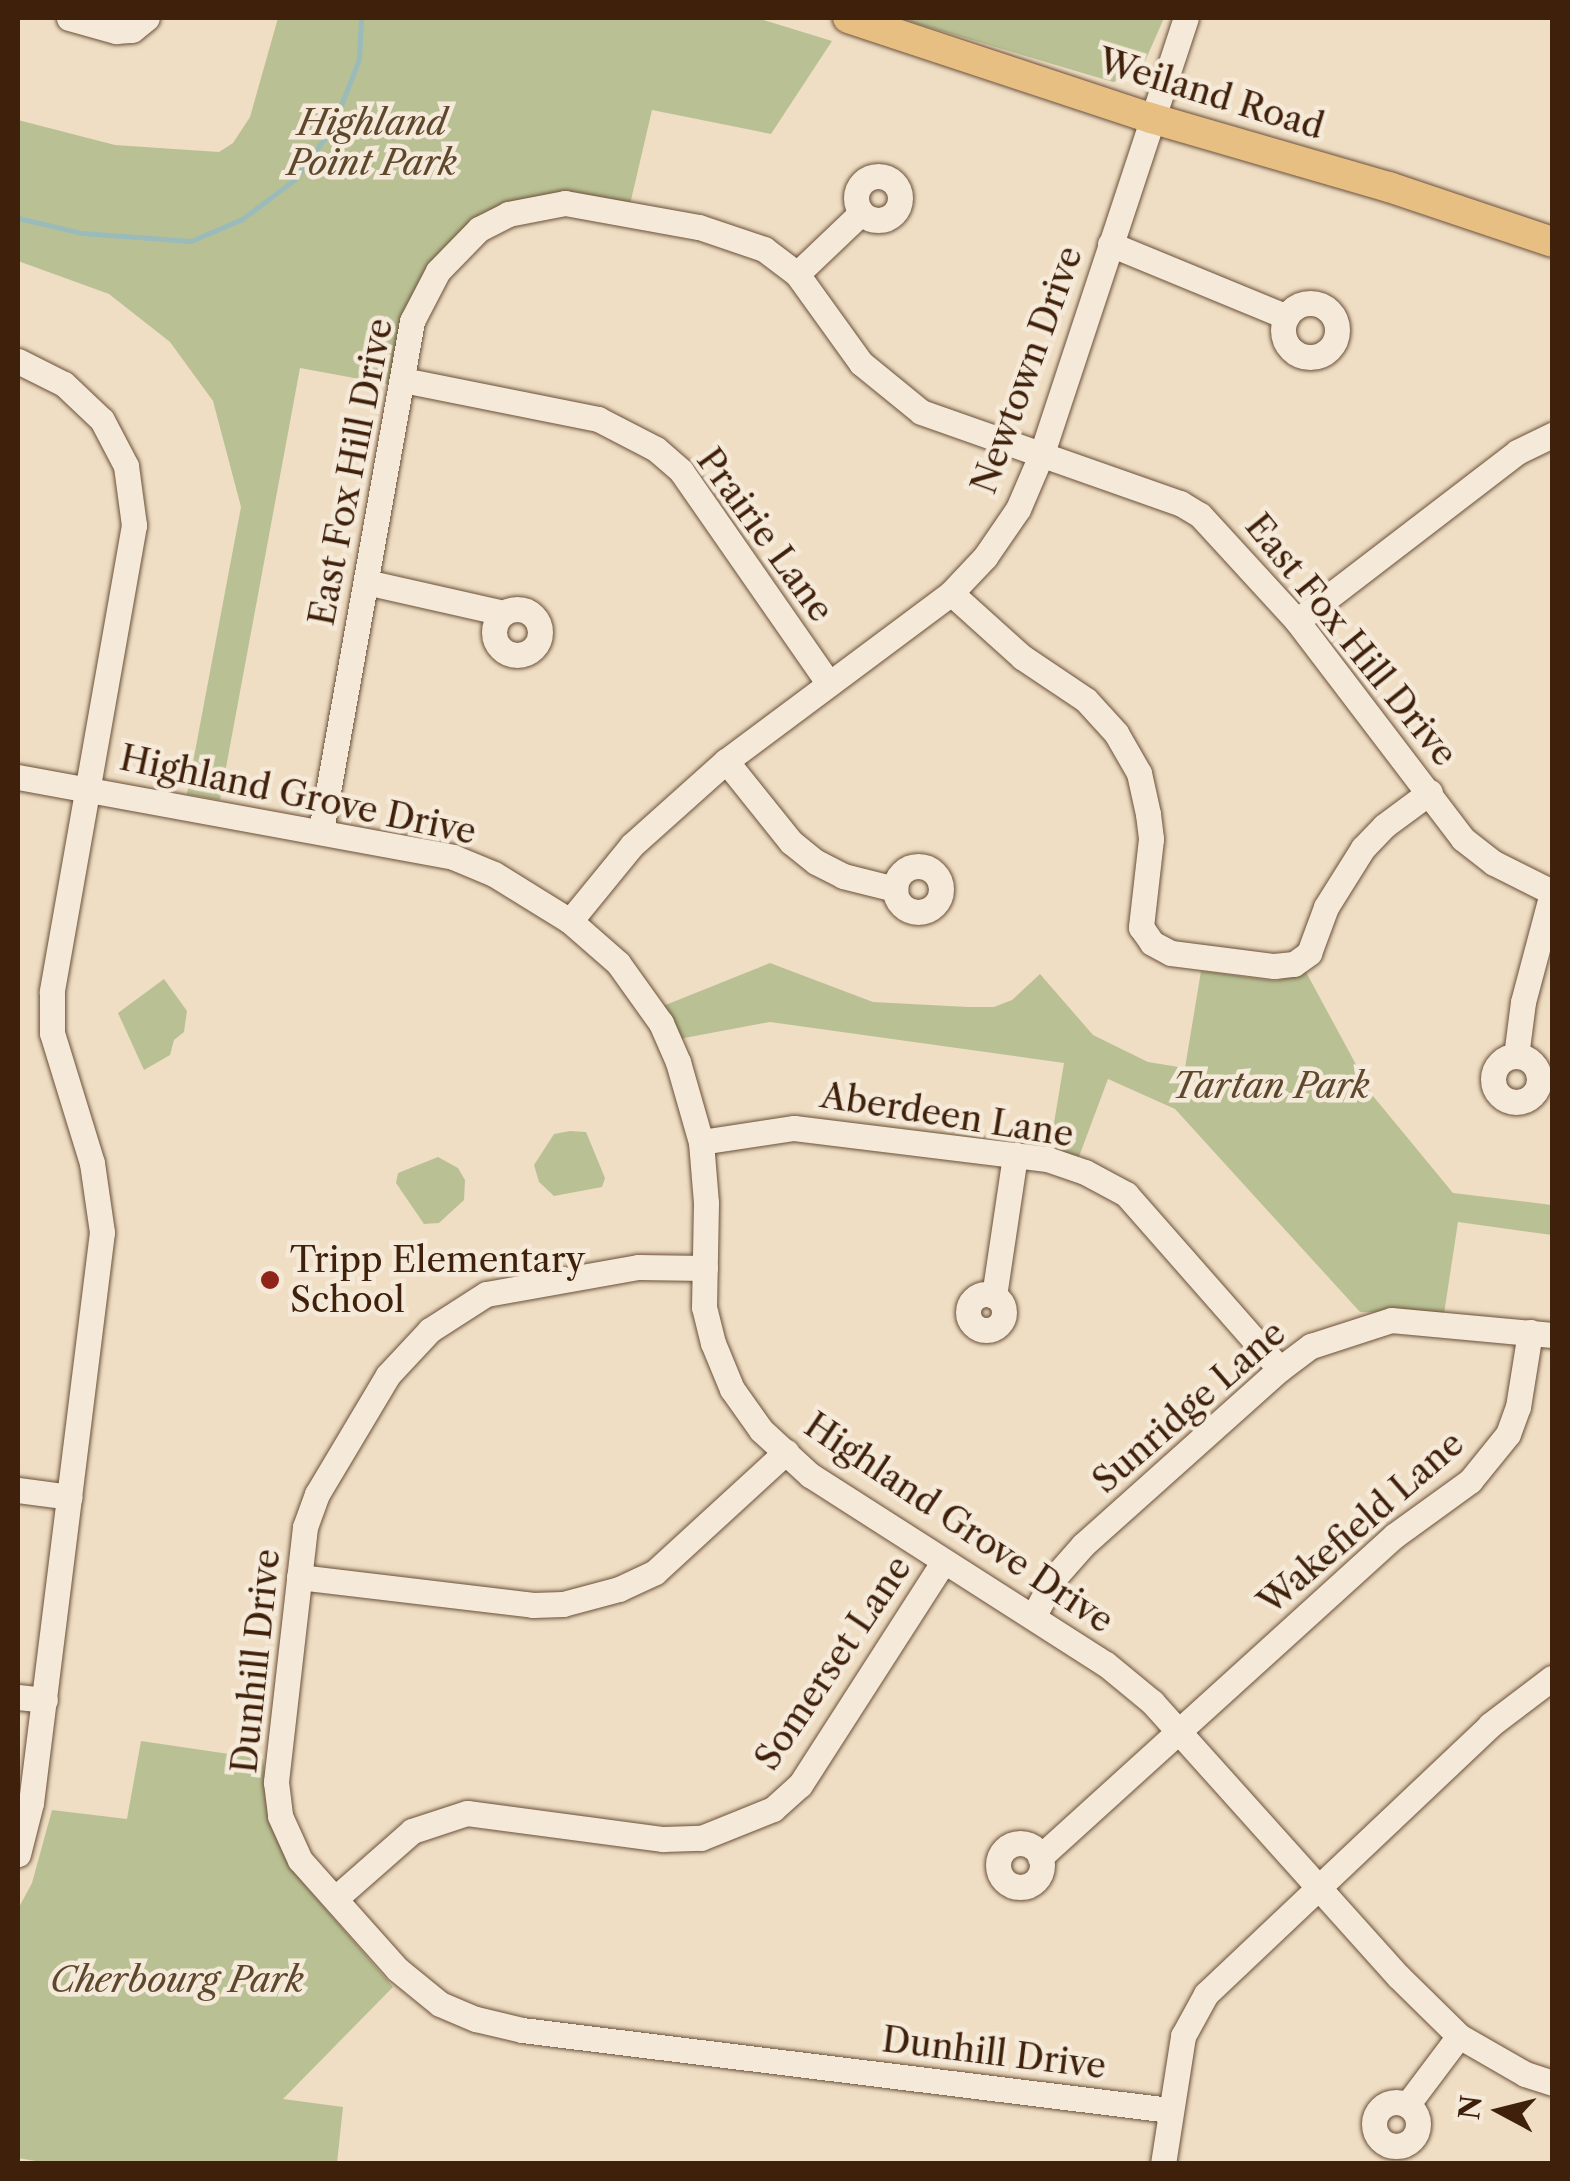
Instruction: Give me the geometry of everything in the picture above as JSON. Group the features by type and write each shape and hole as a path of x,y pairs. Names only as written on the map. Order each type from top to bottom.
{"main road":[{"name":"Weiland Road","path":"848,18 1151,118 1389,186 1552,242"}],"street":[{"path":"69,18 116,31 132,30 147,18"},
{"name":"Newtown Drive","path":"570,921 632,846 726,761 951,593 1018,510 1042,452 1186,18"},
{"name":"East Fox Hill Drive","path":"321,831 412,321 424,292 459,247 508,214 565,203 698,227 764,249 798,274 860,364 921,412 971,433 1042,452 1180,502 1200,515 1296,622 1464,839 1494,863 1552,892"},
{"path":"798,274 860,213"},
{"path":"1110,244 1287,318"},
{"path":"18,361 64,384 102,420 122,454 133,496 134,524 50,1016 62,1075 92,1163 102,1232 32,1803 18,1854"},
{"name":"Prairie Lane","path":"402,380 598,419 656,449 681,471 829,684"},
{"path":"1296,622 1517,452 1552,435"},
{"path":"366,582 504,613"},
{"path":"951,593 1022,658 1086,700 1116,733 1138,773 1148,814 1150,854 1141,927 1152,944 1172,954 1274,966 1294,964 1308,953 1326,907 1364,848 1384,826 1430,792"},
{"path":"726,761 792,842 816,862 843,876 896,889"},
{"name":"Highland Grove Drive","path":"18,776 454,857 494,874 570,921 618,963 660,1023 690,1097 701,1142 704,1307 712,1343 732,1389 761,1430 810,1474 1106,1664 1152,1702 1316,1886 1459,2036 1525,2074 1552,2083"},
{"path":"1516,1056 1523,1002 1552,892"},
{"name":"Aberdeen Lane","path":"701,1142 794,1128 1047,1159 1085,1172 1126,1194 1280,1369"},
{"path":"994,1296 1015,1155"},
{"name":"Dunhill Drive","path":"704,1268 638,1267 486,1294 430,1330 388,1375 317,1494 305,1526 276,1782 280,1816 300,1860 397,1968 440,2004 506,2026 1170,2110"},
{"name":"Sunridge Lane","path":"1032,1617 1054,1578 1082,1545 1311,1346 1391,1320 1541,1334"},
{"name":"Wakefield Lane","path":"1040,1857 1394,1536 1470,1480 1495,1453 1518,1406 1541,1334"},
{"path":"299,1576 532,1605 563,1604 620,1589 656,1572 786,1452"},
{"path":"18,1490 70,1497"},
{"name":"Somerset Lane","path":"336,1897 412,1831 467,1813 663,1839 701,1838 773,1809 800,1785 944,1561"},
{"path":"1163,2164 1183,2036 1206,1994 1490,1725 1552,1678"},
{"path":"18,1697 44,1700"},
{"path":"1407,2105 1459,2036"}],"green space":[{"name":"Highland Point Park","path":"278,18 757,18 832,41 771,134 652,110 629,209 469,226 392,385 300,368 220,800 187,794 241,507 213,401 170,342 109,294 18,261 18,120 115,145 219,152 233,143 250,117"},
{"path":"898,18 1164,18 1139,75 1113,82"},
{"name":"Tartan Park","path":"770,963 873,1002 968,1007 994,1007 1012,1000 1040,974 1093,1035 1148,1062 1185,1068 1201,971 1276,981 1306,972 1373,1096 1453,1193 1552,1205 1552,1235 1458,1222 1444,1314 1360,1312 1175,1109 1108,1079 1077,1162 1049,1153 1064,1063 770,1022 679,1039 663,1006"},
{"path":"164,979 187,1011 184,1032 174,1040 170,1055 144,1070 118,1013"},
{"path":"586,1132 605,1178 602,1187 554,1196 539,1182 534,1165 554,1134"},
{"path":"438,1157 458,1168 465,1180 464,1200 439,1223 424,1224 396,1183 398,1173"},
{"name":"Cherbourg Park","path":"141,1741 263,1759 271,1821 298,1877 393,1987 283,2099 343,2107 337,2163 53,2164 18,2158 18,1909 32,1883 52,1810 127,1819"}],"waterway":[{"path":"18,218 82,233 191,241 242,219 294,180 332,128 359,59 361,18"}],"place":[{"name":"Tripp Elementary School","path":"270,1280"}]}
